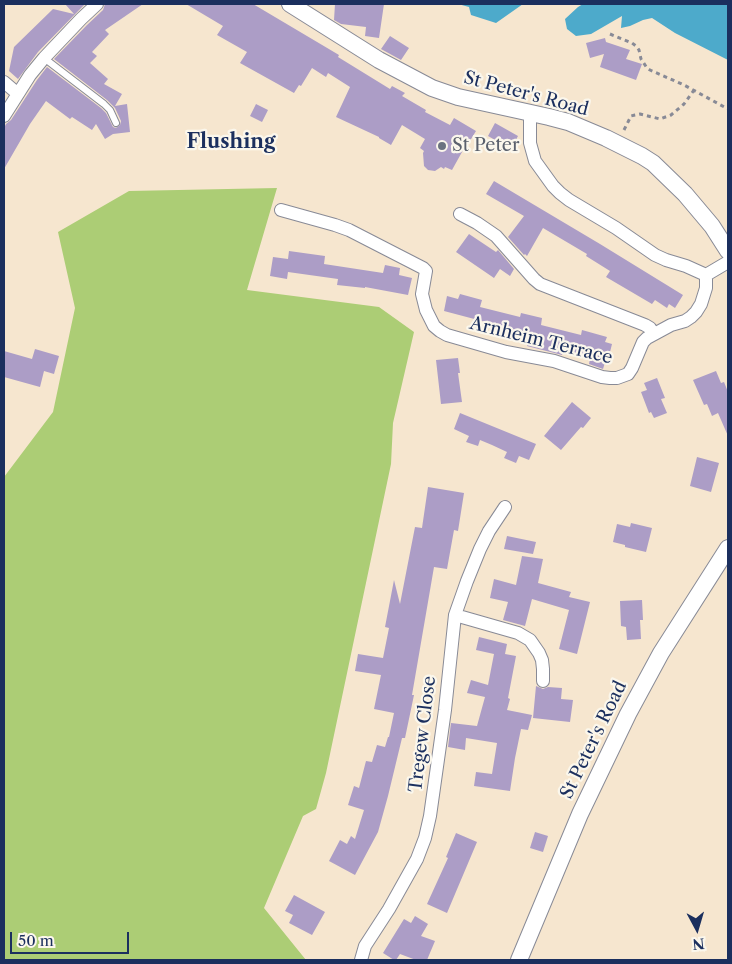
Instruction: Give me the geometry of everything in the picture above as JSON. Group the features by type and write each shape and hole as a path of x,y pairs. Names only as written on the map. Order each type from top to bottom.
{"street":[{"path":"4,116 44,58 81,18 97,4"},
{"name":"St Peter's Road","path":"290,4 379,60 432,88 458,97 568,122 642,156 653,163 694,204 728,250"},
{"path":"4,82 18,94"},
{"path":"530,113 530,143 535,160 560,193 655,255 666,260 706,275 728,262"},
{"name":"Arnheim Terrace","path":"281,210 335,224 423,268 426,271 426,278 422,294 423,299 430,320 440,332 506,352 554,361 602,377 617,378 628,374 643,342 647,338 691,317 701,304 706,288 706,275"},
{"path":"460,214 496,236 540,284 645,325 654,334"},
{"name":"Tregew Close","path":"361,960 365,946 389,909 417,859 425,838 430,816 445,710 456,615 463,592 488,531 505,507"},
{"name":"St Peter's Road","path":"519,960 580,814 628,714 661,653 728,548"},
{"path":"456,615 518,633 530,640 542,660 543,681"}],"lane":[{"path":"44,58 104,104 110,110 116,123"}],"path":[{"path":"610,34 636,46 641,59 650,70 668,77 728,109"},
{"path":"616,143 631,116 640,114 660,119 666,118 684,104 694,90"}],"green space":[{"path":"277,188 247,290 379,307 414,332 393,423 391,464 326,773 316,809 303,816 264,908 306,960 4,960 4,477 53,412 75,308 58,232 129,191"}],"water":[{"path":"458,4 523,4 496,23 471,15 469,7"},
{"path":"583,4 728,4 728,60 675,33 652,18 621,28 622,16 591,34 576,36 567,29 565,19"}],"building":[{"path":"65,4 85,4 38,52 18,79 9,71 14,47 53,9 74,14"},
{"path":"105,4 143,4 105,30 109,34 92,52 97,56 90,63 108,79 104,84 122,94 115,106 127,104 130,132 113,134 105,139 96,124 92,130 72,117 70,119 46,101 30,124 4,169 4,128 47,67 101,108 106,113 113,127 116,128 120,125 121,121 115,108 107,100 54,59 103,10"},
{"path":"186,4 253,4 339,55 338,57 390,89 392,86 405,93 402,96 426,110 425,112 450,125 454,118 476,131 452,170 441,167 435,171 428,170 424,166 424,151 420,148 425,139 402,125 391,145 379,137 336,117 350,87 328,73 326,77 312,68 301,86 299,85 294,93 240,63 247,52 217,35 223,26"},
{"path":"335,4 384,4 379,38 365,36 366,27 341,24 334,20"},
{"path":"390,36 409,48 401,60 381,49"},
{"path":"605,38 606,42 630,50 626,59 642,64 636,80 600,67 604,54 590,58 586,43"},
{"path":"256,104 268,110 262,122 250,116"},
{"path":"495,123 518,136 511,149 488,136"},
{"path":"494,181 683,295 675,308 669,304 667,308 655,300 652,304 606,277 610,271 586,256 587,254 543,228 527,256 524,255 508,237 524,216 486,194"},
{"path":"469,234 496,252 498,250 514,269 510,276 500,269 494,278 456,252"},
{"path":"289,251 325,256 324,264 383,273 385,265 400,268 399,275 412,278 408,295 365,287 337,285 338,279 288,272 287,279 270,276 273,257 288,259"},
{"path":"460,294 482,300 480,307 520,317 521,313 542,318 541,325 581,335 582,330 607,337 605,342 612,344 603,369 589,364 590,359 563,352 562,355 527,346 531,334 444,311 447,296 458,299"},
{"path":"35,349 59,356 54,374 44,371 40,387 4,377 4,351 32,359"},
{"path":"458,358 462,402 441,404 436,360"},
{"path":"716,371 721,383 724,382 728,392 728,436 718,413 712,416 707,404 704,405 693,380"},
{"path":"657,378 665,398 661,399 667,413 654,418 651,412 649,413 641,392 647,390 644,383"},
{"path":"572,402 591,418 561,450 544,436"},
{"path":"460,413 536,444 529,460 519,456 516,463 504,458 507,452 492,445 480,440 478,446 466,442 469,436 454,429"},
{"path":"697,457 719,463 711,492 690,486"},
{"path":"428,487 464,493 458,531 454,530 447,569 434,567 412,695 414,695 405,738 402,738 378,832 355,875 329,861 340,840 347,844 351,836 355,839 364,810 348,805 354,786 359,788 366,761 372,762 377,745 385,747 394,713 374,709 381,675 355,671 358,654 383,658 389,628 385,627 394,580 400,604 415,527 422,528"},
{"path":"631,523 652,528 646,552 613,542 617,524 630,527"},
{"path":"507,536 536,542 533,554 504,549"},
{"path":"522,556 543,559 538,583 571,592 569,597 590,602 577,654 559,649 569,610 532,599 525,626 503,620 508,602 490,598 494,579 516,585"},
{"path":"642,600 643,620 640,620 641,639 627,640 626,627 621,626 620,601"},
{"path":"479,637 507,644 505,654 516,656 507,710 532,715 528,730 521,729 510,791 474,786 476,772 492,774 497,743 466,738 465,750 448,747 451,723 477,726 485,697 467,693 471,680 488,685 494,654 476,650"},
{"path":"536,686 543,689 548,687 562,688 561,699 573,700 570,722 533,718"},
{"path":"535,832 548,836 543,852 530,848"},
{"path":"456,833 477,842 447,913 427,904 448,858 446,857"},
{"path":"294,895 325,912 312,935 289,923 293,915 285,911"},
{"path":"415,916 428,924 421,936 435,941 427,960 416,960 400,954 394,960 383,953 404,919 411,923"}],"place":[{"name":"St Peter","path":"442,146"}],"district":[{"name":"Flushing","path":"231,142"}]}
